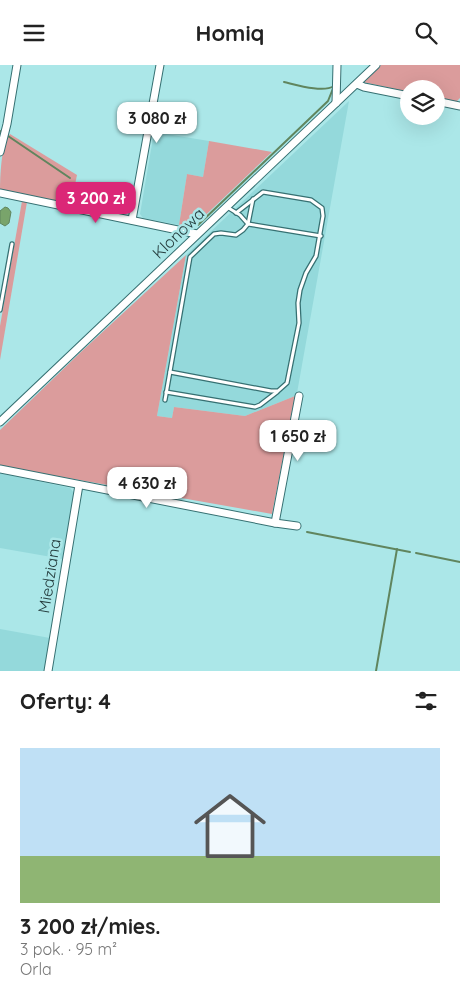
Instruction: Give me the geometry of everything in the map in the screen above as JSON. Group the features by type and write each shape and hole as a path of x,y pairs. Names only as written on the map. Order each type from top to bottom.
{"street":[{"path":"0,152 7,124 17,65"},
{"path":"132,220 160,65"},
{"path":"336,103 337,65"},
{"name":"Klonowa","path":"0,422 376,65"},
{"path":"356,84 362,87 400,94"},
{"path":"445,103 460,106"},
{"path":"0,193 197,234"},
{"path":"274,523 299,396"},
{"path":"0,469 297,526"},
{"name":"Miedziana","path":"48,671 78,485"}],"lane":[{"path":"166,391 255,407 287,383 299,323 298,303 300,291 306,273 316,256 321,236 322,208 311,200 263,192 236,213"},
{"path":"165,400 190,257 214,234 236,235 243,230 248,224 254,199"},
{"path":"226,207 248,224 321,236"},
{"path":"0,311 12,244"},
{"path":"170,372 278,391"}],"shaded area":[{"path":"381,65 460,65 460,98 456,102 445,99 445,80 400,80 400,90 363,82"},
{"path":"349,101 297,393 295,396 245,416 174,407 172,418 157,416 186,255"},
{"path":"154,132 209,141 203,177 187,174 179,225 143,218 140,214"},
{"path":"10,134 77,175 71,204 0,191 3,153"},
{"path":"209,141 272,152 193,227 179,225 187,174 203,177"},
{"path":"22,201 27,202 0,360 0,326"},
{"path":"5,207 11,212 9,223 5,226 0,223 0,211"},
{"path":"186,255 157,416 172,418 174,407 245,416 295,396 272,514 0,466 0,430"},
{"path":"0,473 70,488 74,493 63,559 0,548"},
{"path":"0,629 50,638 44,671 0,671"}],"waterway":[{"path":"198,225 328,101 334,86 317,89 284,82"},
{"path":"8,136 70,178"},
{"path":"307,532 410,552"},
{"path":"376,671 397,549"},
{"path":"416,553 460,562"}]}
